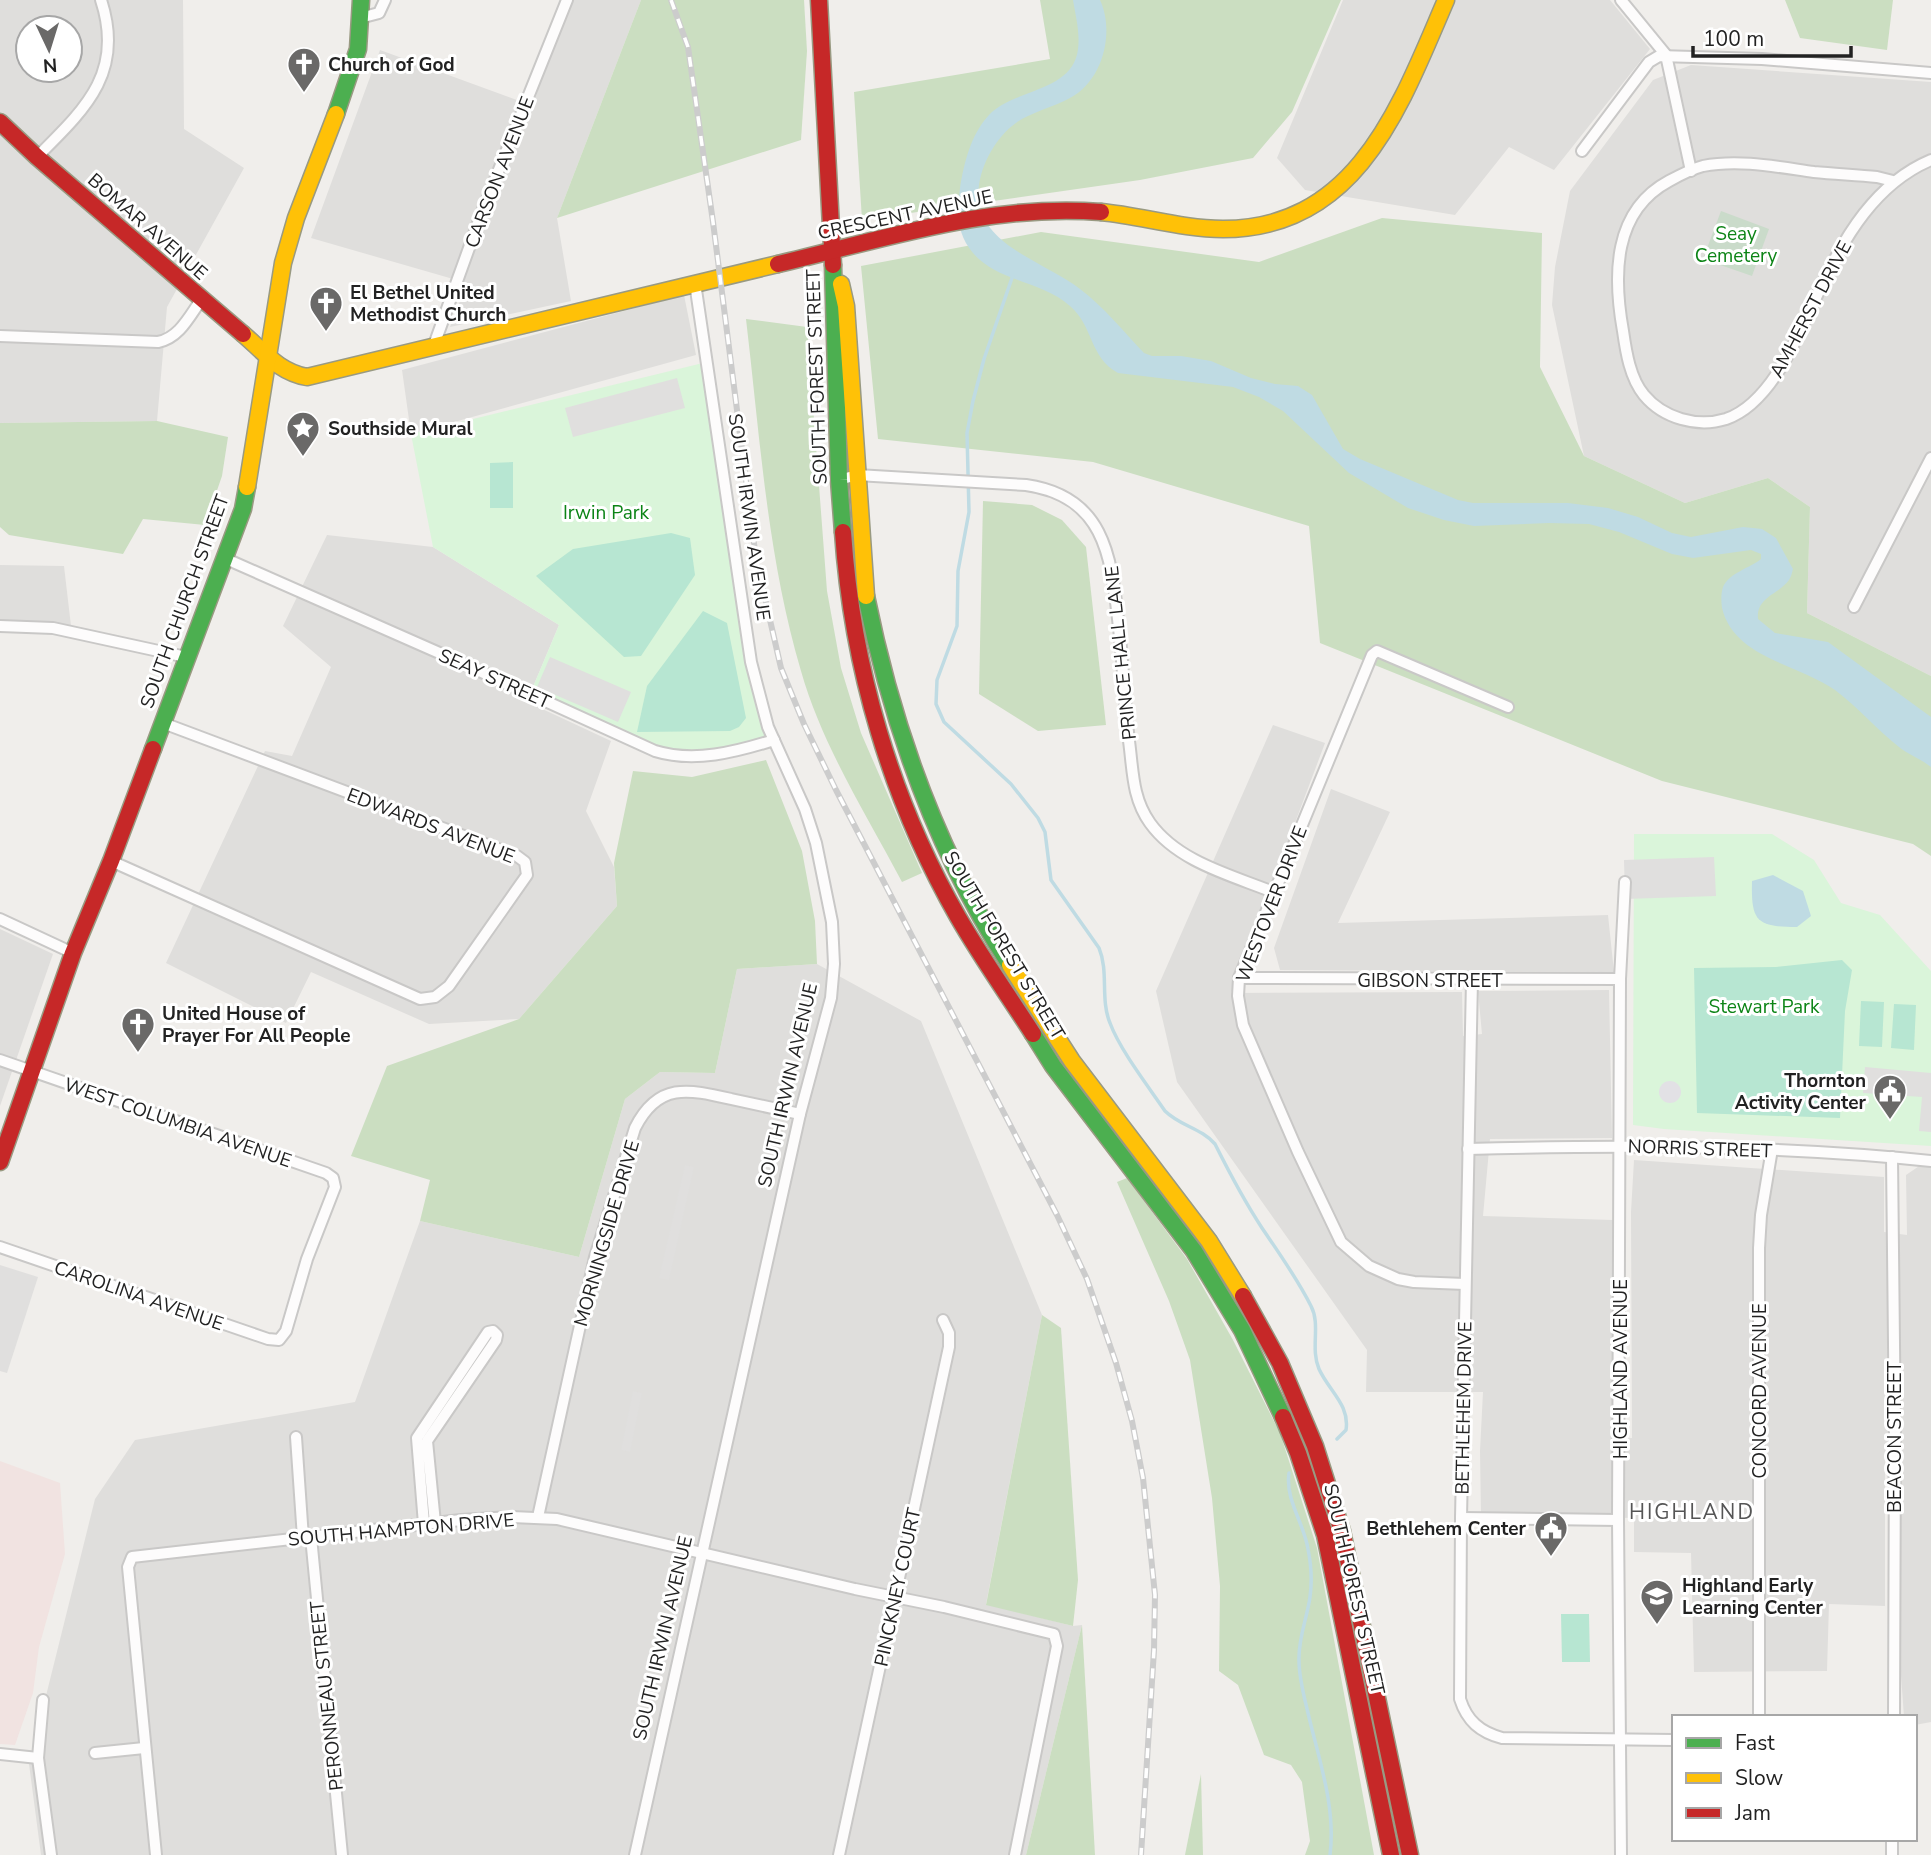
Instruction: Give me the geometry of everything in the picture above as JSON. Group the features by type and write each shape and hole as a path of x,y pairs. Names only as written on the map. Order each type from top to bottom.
{"street":[{"path":"37,157 93,94 106,68 110,38 101,0"},
{"name":"SOUTH CHURCH STREET","path":"0,1162 74,953 243,509 269,360 282,263 296,218 351,75 358,49 361,0"},
{"path":"360,18 379,13 385,0"},
{"name":"CARSON AVENUE","path":"434,345 482,212 567,0"},
{"path":"819,0 833,251"},
{"name":"CRESCENT AVENUE","path":"269,360 294,376 307,377 695,283 936,227 1015,212 1095,212 1232,230 1256,228 1289,218 1329,195 1363,164 1403,100 1446,0"},
{"path":"1621,0 1666,55 1691,171"},
{"path":"1582,150 1648,62 1659,56 1762,59 1931,73"},
{"name":"BOMAR AVENUE","path":"0,122 251,341 269,360"},
{"name":"AMHERST DRIVE","path":"1894,181 1765,165 1711,165 1691,171 1654,190 1634,212 1622,238 1617,283 1624,337 1633,374 1650,402 1668,414 1698,423 1734,416 1753,402 1769,384 1800,331 1845,241 1877,198 1894,181 1931,160"},
{"name":"SOUTH FOREST STREET","path":"833,251 846,306 864,586 875,641 906,749 948,852 1001,951 1094,1092 1194,1220 1235,1280 1274,1352 1303,1416 1330,1488 1348,1552 1410,1855"},
{"name":"SOUTH FOREST STREET","path":"833,251 839,480 845,566 862,671 891,772 933,869 958,916 1045,1055 1101,1132 1164,1210 1213,1280 1242,1330 1282,1412 1325,1535 1391,1855"},
{"name":"SOUTH IRWIN AVENUE","path":"635,1855 800,1114 831,998 834,964 832,922 816,843 805,809 774,740 759,698 744,619 695,283"},
{"path":"0,336 158,342 174,335 201,300"},
{"path":"1854,607 1931,458"},
{"name":"PRINCE HALL LANE","path":"839,480 857,475 1026,485 1053,491 1077,505 1096,525 1111,563 1122,650 1133,783 1142,811 1160,834 1182,853 1273,892"},
{"name":"SEAY STREET","path":"224,558 655,751 675,756 708,755 774,740"},
{"path":"0,626 54,628 186,657"},
{"name":"WESTOVER DRIVE","path":"1465,1284 1398,1279 1369,1266 1342,1241 1298,1152 1243,1025 1238,1005 1240,978 1372,655 1377,651 1508,707"},
{"name":"EDWARDS AVENUE","path":"111,861 420,999 435,997 449,986 527,876 527,866 517,856 163,723"},
{"name":"HIGHLAND AVENUE","path":"1621,1855 1618,1520 1620,979 1625,883"},
{"path":"0,919 74,953"},
{"name":"GIBSON STREET","path":"1240,978 1620,979"},
{"name":"BETHLEHEM DRIVE","path":"1472,980 1461,1518 1460,1686 1464,1710 1479,1729 1502,1738 1672,1740"},
{"name":"WEST COLUMBIA AVENUE","path":"0,1060 326,1173 333,1178 335,1188 307,1259 286,1331 279,1340"},
{"name":"MORNINGSIDE DRIVE","path":"538,1517 595,1257 642,1113 662,1097 686,1090 800,1114"},
{"name":"NORRIS STREET","path":"1468,1149 1620,1146 1772,1149 1931,1161"},
{"name":"CONCORD AVENUE","path":"1759,1715 1759,1248 1761,1215 1772,1149"},
{"name":"BEACON STREET","path":"1892,1157 1894,1715"},
{"name":"CAROLINA AVENUE","path":"0,1247 202,1317 279,1340"},
{"name":"PINCKNEY COURT","path":"839,1855 949,1347 949,1333 943,1320"},
{"path":"422,1439 496,1340 497,1335 493,1331 488,1332 422,1439 430,1523"},
{"name":"PERONNEAU STREET","path":"296,1437 342,1855"},
{"name":"SOUTH HAMPTON DRIVE","path":"144,1748 128,1567 128,1562 137,1555 430,1523 538,1517 1048,1631 1057,1640 1057,1646 1015,1855"},
{"path":"1461,1518 1618,1520"},
{"path":"43,1700 38,1758 51,1855"},
{"path":"95,1753 144,1748 156,1855"},
{"path":"0,1754 38,1758"}],"shaded area":[{"path":"0,0 183,0 184,129 244,168 167,307 157,421 0,423"},
{"path":"566,0 641,0 557,218 571,301 450,327 467,283 311,238 380,50 533,106"},
{"path":"1343,0 1610,0 1650,49 1554,170 1509,147 1455,215 1305,190 1277,158"},
{"path":"1691,65 1931,82 1931,676 1807,613 1810,507 1768,478 1685,503 1584,456 1552,305 1555,267 1570,191 1653,80"},
{"path":"684,295 696,355 411,434 402,370"},
{"path":"677,378 685,408 573,437 565,408"},
{"path":"327,535 433,547 559,625 530,694 523,700 611,741 586,811 614,867 617,906 519,1019 429,1024 311,972 286,1023 166,963 265,751 292,756 331,667 283,626"},
{"path":"0,565 64,566 71,626 0,623"},
{"path":"550,657 631,692 618,722 537,687"},
{"path":"1273,725 1325,743 1231,993 1462,992 1463,1036 1482,1034 1478,991 1609,990 1612,1138 1490,1139 1483,1216 1613,1220 1612,1439 1632,1438 1631,1212 1634,1160 1884,1177 1884,1232 1907,1235 1906,1175 1931,1158 1931,1722 1917,1725 1917,1715 1904,1715 1885,1448 1885,1606 1829,1604 1827,1671 1694,1672 1691,1553 1634,1552 1634,1518 1481,1515 1483,1392 1366,1392 1367,1350 1177,1082 1156,991"},
{"path":"1331,789 1390,812 1338,923 1608,915 1614,972 1280,970 1274,948"},
{"path":"1714,857 1716,896 1625,899 1624,860"},
{"path":"0,929 53,954 0,1106"},
{"path":"817,964 921,1021 1042,1315 986,1604 1073,1626 1082,1625 1026,1855 41,1855 29,1764 95,1499 135,1440 355,1402 420,1221 579,1257 625,1099 660,1072 715,1073 737,969"},
{"path":"1865,1067 1931,1073 1931,1132 1919,1131 1922,1097 1863,1093"},
{"path":"1670,1081 1678,1084 1681,1092 1678,1100 1670,1103 1662,1100 1659,1092 1662,1084"},
{"path":"685,1165 694,1167 669,1280 659,1278"},
{"path":"0,1265 38,1277 7,1373 0,1371"},
{"path":"633,1391 642,1393 630,1452 621,1450"},
{"path":"0,1461 60,1483 65,1554 39,1647 33,1693 15,1745 0,1744"}],"green space":[{"path":"641,0 804,0 807,51 801,140 557,218"},
{"path":"1040,0 1341,0 1292,112 1253,158 1140,180 862,220 854,92 1050,59"},
{"path":"1785,0 1893,0 1887,50 1800,38"},
{"name":"Seay Cemetery","path":"1721,211 1769,229 1752,276 1703,259"},
{"path":"1382,218 1542,233 1540,367 1584,456 1685,503 1768,478 1810,507 1807,613 1931,676 1931,856 1913,844 1662,781 1320,643 1309,526 1093,462 878,439 861,266 1041,232 1259,262"},
{"path":"746,319 807,327 827,591 841,668 861,733 922,873 902,882 821,726 789,628 772,540"},
{"name":"Irwin Park","path":"707,362 744,619 774,740 675,756 530,694 559,625 433,547 411,434"},
{"path":"157,421 228,437 222,476 205,525 143,519 123,554 9,535 0,527 0,423"},
{"path":"513,462 513,508 490,508 490,463"},
{"path":"983,501 1032,505 1062,520 1086,547 1106,725 1038,731 979,694"},
{"path":"671,533 690,538 695,575 641,656 624,657 536,576 573,549"},
{"path":"703,611 727,623 746,718 739,727 730,731 637,732 647,686"},
{"path":"766,760 802,851 815,921 817,964 737,969 715,1073 660,1072 625,1099 579,1257 420,1221 430,1180 351,1156 387,1066 519,1019 617,906 614,863 633,771 692,777"},
{"name":"Stewart Park","path":"1634,834 1772,834 1814,860 1841,903 1880,915 1931,971 1931,1146 1633,1125"},
{"path":"1842,960 1852,970 1845,1011 1840,1118 1697,1113 1694,968 1776,967"},
{"path":"1861,1001 1884,1002 1882,1047 1859,1046"},
{"path":"1894,1004 1916,1005 1914,1050 1891,1048"},
{"path":"1127,1178 1187,1259 1233,1340 1280,1433 1317,1548 1374,1855 1305,1855 1310,1841 1302,1782 1291,1765 1264,1755 1238,1685 1219,1671 1220,1586 1212,1498 1190,1360 1169,1301 1117,1182"},
{"path":"1042,1315 1061,1328 1078,1580 1073,1626 986,1605"},
{"path":"1561,1614 1589,1614 1590,1662 1562,1662"},
{"path":"1082,1625 1095,1855 1026,1855"},
{"path":"1201,1774 1203,1855 1185,1855"}],"water":[{"path":"1073,0 1100,0 1106,26 1103,55 1091,80 1081,90 1063,102 1018,121 997,142 986,162 979,185 980,207 995,234 1089,296 1144,353 1211,361 1251,378 1298,386 1312,395 1343,449 1360,459 1458,500 1473,503 1568,503 1608,508 1638,517 1672,533 1691,537 1743,527 1762,529 1776,538 1793,569 1789,580 1760,606 1758,619 1775,633 1828,642 1931,717 1931,767 1899,747 1835,690 1753,649 1729,625 1722,608 1723,587 1735,574 1761,559 1761,554 1751,550 1693,558 1672,554 1619,532 1589,524 1474,526 1444,520 1408,508 1349,473 1283,411 1259,397 1233,387 1118,373 1102,359 1084,323 1070,306 1047,291 1007,276 983,263 967,245 959,222 960,188 969,149 977,131 999,107 1050,84 1070,69 1076,58 1078,44"},
{"path":"1773,875 1803,891 1811,916 1797,927 1764,923 1755,913 1752,881"}],"waterway":[{"path":"1013,275 984,359 967,433 969,512 958,571 957,626 937,680 936,704 944,722 1011,784 1038,818 1045,832 1051,880 1099,948 1104,966 1107,1014 1120,1045 1165,1111 1215,1144 1249,1208 1306,1296 1314,1313 1316,1361 1345,1413 1346,1430 1337,1439"},
{"path":"1289,1473 1292,1502 1306,1539 1310,1561 1311,1592 1300,1644 1299,1667 1329,1801 1330,1855"}],"railway":[{"path":"671,0 688,47 756,559 781,668 836,790 1057,1215 1087,1279 1116,1363 1132,1421 1143,1478 1155,1595 1141,1855"}],"traffic: fast":[{"path":"336,114 358,49 361,0"},
{"path":"833,265 843,532"},
{"path":"153,749 243,509 247,487"},
{"path":"866,596 889,692 921,787 961,879 1010,965"},
{"path":"1033,1034 1053,1066 1194,1251 1242,1330 1283,1417"}],"traffic: slow":[{"path":"1101,212 1192,227 1223,229 1269,223 1308,208 1341,184 1368,154 1411,80 1446,0"},
{"path":"247,487 283,263 296,218 336,114"},
{"path":"243,334 280,366 307,377 778,264"},
{"path":"841,284 846,306 866,596"},
{"path":"1010,965 1072,1061 1209,1241 1243,1296"}],"traffic: jam":[{"path":"819,0 833,265"},
{"path":"0,122 243,334"},
{"path":"778,264 898,234 978,218 1019,213 1101,212"},
{"path":"843,532 855,633 879,731 895,779 913,826 958,917 1033,1034"},
{"path":"0,1162 73,953 153,749"},
{"path":"1243,1296 1280,1363 1315,1446 1342,1531 1410,1855"},
{"path":"1283,1417 1325,1535 1391,1855"}],"place":[{"name":"Church of God","path":"304,94"},
{"name":"El Bethel United Methodist Church","path":"326,333"},
{"name":"Southside Mural","path":"303,458"},
{"name":"United House of Prayer For All People","path":"138,1054"},
{"name":"Thornton Activity Center","path":"1890,1121"},
{"name":"Bethlehem Center","path":"1551,1558"},
{"name":"Highland Early Learning Center","path":"1657,1626"}],"district":[{"name":"HIGHLAND","path":"1692,1512"}]}
